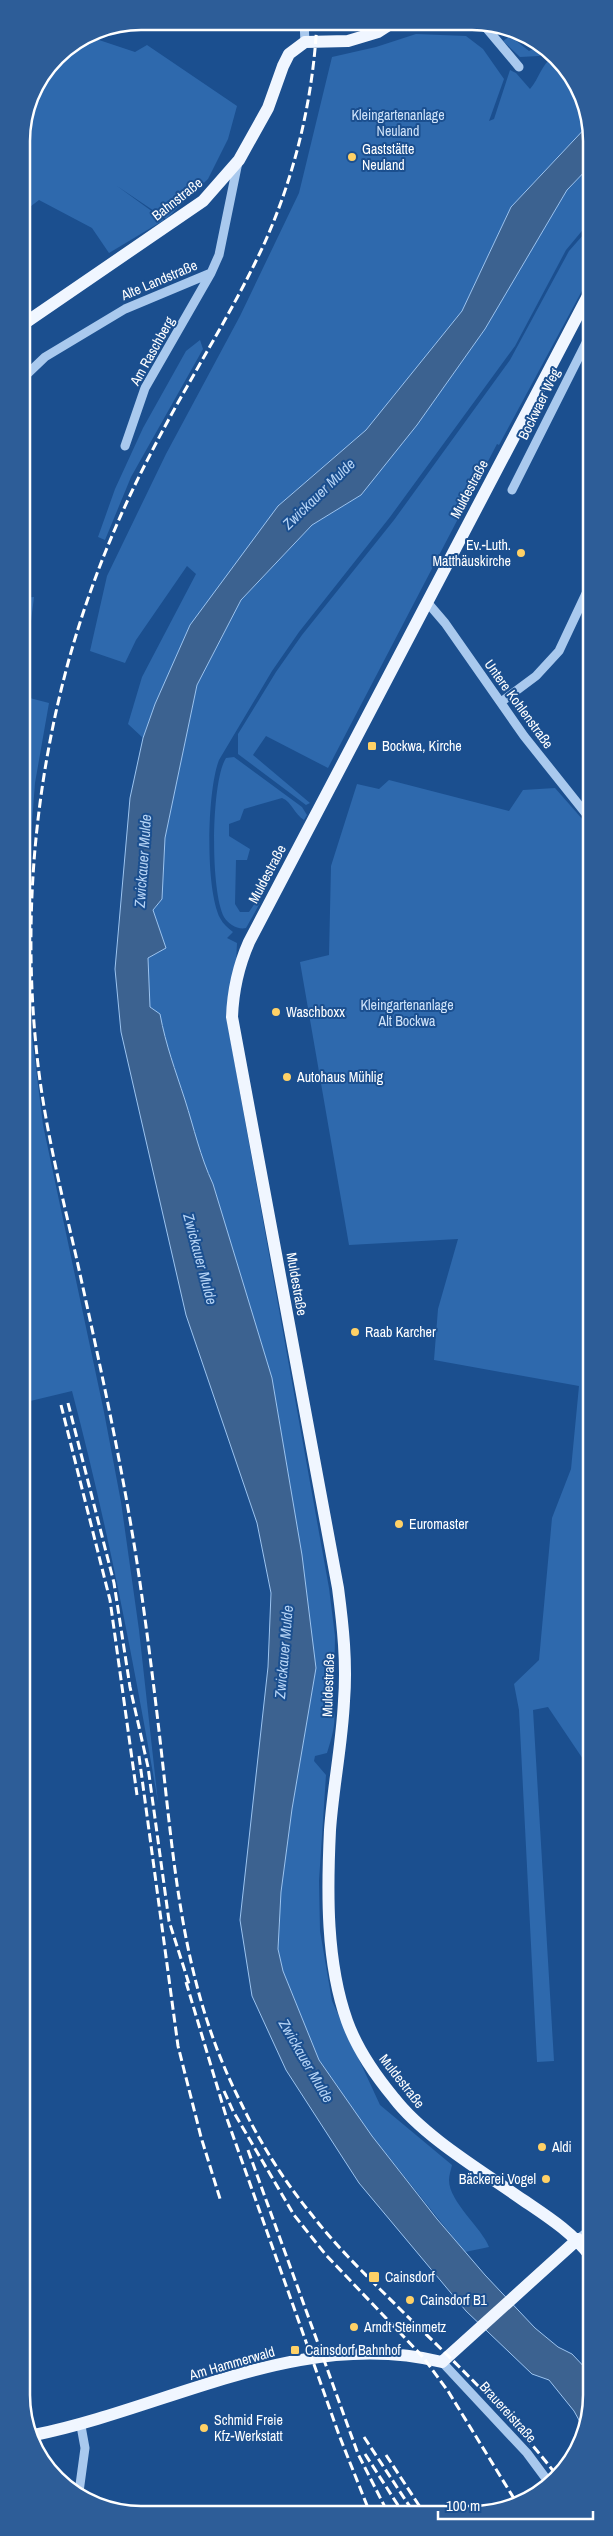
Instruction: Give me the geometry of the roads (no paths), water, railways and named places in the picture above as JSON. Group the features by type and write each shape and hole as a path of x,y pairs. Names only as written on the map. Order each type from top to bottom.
{"main road":[{"path":"305,42 348,41 381,30"},
{"name":"Bahnstraße","path":"30,320 203,202 239,160 268,108 289,54 305,42"},
{"name":"Muldestraße","path":"583,305 248,942 240,961 233,992 232,1017 336,1579 344,1635 344,1703 330,1830 331,1932 340,1998 347,2021 368,2062 394,2099 418,2124 578,2239 583,2245"},
{"path":"442,2362 578,2239"},
{"name":"Am Hammerwald","path":"37,2434 80,2426 263,2367 323,2356 397,2354 415,2355 442,2362"}],"street":[{"path":"304,30 305,42"},
{"path":"489,31 519,67"},
{"name":"Alte Landstraße","path":"30,371 45,357 125,308 211,273 219,255 239,160"},
{"name":"Am Raschberg","path":"125,446 145,388 211,273"},
{"name":"Bockwaer Weg","path":"512,490 583,349"},
{"path":"501,702 541,671 559,651 583,600"},
{"name":"Untere Kohlenstraße","path":"427,602 524,736 583,810"},
{"path":"578,2239 583,2235"},
{"name":"Brauereistraße","path":"442,2362 526,2453 546,2478"},
{"path":"80,2426 85,2448 80,2487"}],"water":[{"name":"Zwickauer Mulde","path":"582,131 583,173 567,190 485,329 417,425 361,495 312,525 241,600 197,685 165,838 162,899 153,910 166,948 148,958 150,1007 160,1014 171,1057 208,1174 213,1184 272,1378 302,1555 316,1668 292,1809 281,1892 278,1949 283,1971 319,2060 372,2136 437,2219 485,2275 535,2328 558,2347 572,2354 583,2366 583,2403 580,2421 574,2411 549,2380 532,2374 466,2311 359,2183 286,2070 252,1996 240,1920 268,1667 271,1593 257,1523 186,1315 121,1032 115,969 130,798 143,738 155,704 190,625 278,506 366,430 462,311 511,207"}],"railway":[{"path":"316,30 312,79 307,107 294,162 276,216 252,269 138,478 94,582 68,663 46,764 34,866 31,918 34,1022 42,1096 102,1373 132,1530 150,1653 182,1913 189,1952 209,2028 248,2118 264,2147 292,2189 322,2228 356,2265 503,2412 553,2471"},
{"path":"68,1403 114,1583 130,1687 148,1767 169,1921 190,1987"},
{"path":"61,1405 110,1600 137,1795"},
{"path":"139,1756 178,2046 201,2137 221,2202"},
{"path":"186,1982 226,2116 339,2435 367,2506"},
{"path":"224,2091 233,2111 294,2215 326,2255 423,2357 448,2391 514,2498"},
{"path":"248,2150 358,2454 384,2506"},
{"path":"364,2437 409,2506"},
{"path":"365,2454 398,2506"},
{"path":"386,2455 419,2506"}],"place":[{"name":"Gaststätte Neuland","path":"352,157"},
{"name":"Ev.-Luth. Matthäuskirche","path":"521,553"},
{"name":"Bockwa, Kirche","path":"372,746"},
{"name":"Waschboxx","path":"276,1012"},
{"name":"Autohaus Mühlig","path":"287,1077"},
{"name":"Raab Karcher","path":"355,1332"},
{"name":"Euromaster","path":"399,1524"},
{"name":"Aldi","path":"542,2147"},
{"name":"Bäckerei Vogel","path":"546,2179"},
{"name":"Cainsdorf","path":"374,2277"},
{"name":"Cainsdorf B1","path":"410,2300"},
{"name":"Arndt Steinmetz","path":"354,2327"},
{"name":"Cainsdorf Bahnhof","path":"295,2350"},
{"name":"Schmid Freie Kfz-Werkstatt","path":"204,2428"}],"park label":[{"name":"Kleingartenanlage Neuland","path":"398,124"},
{"name":"Kleingartenanlage Alt Bockwa","path":"407,1014"}]}
